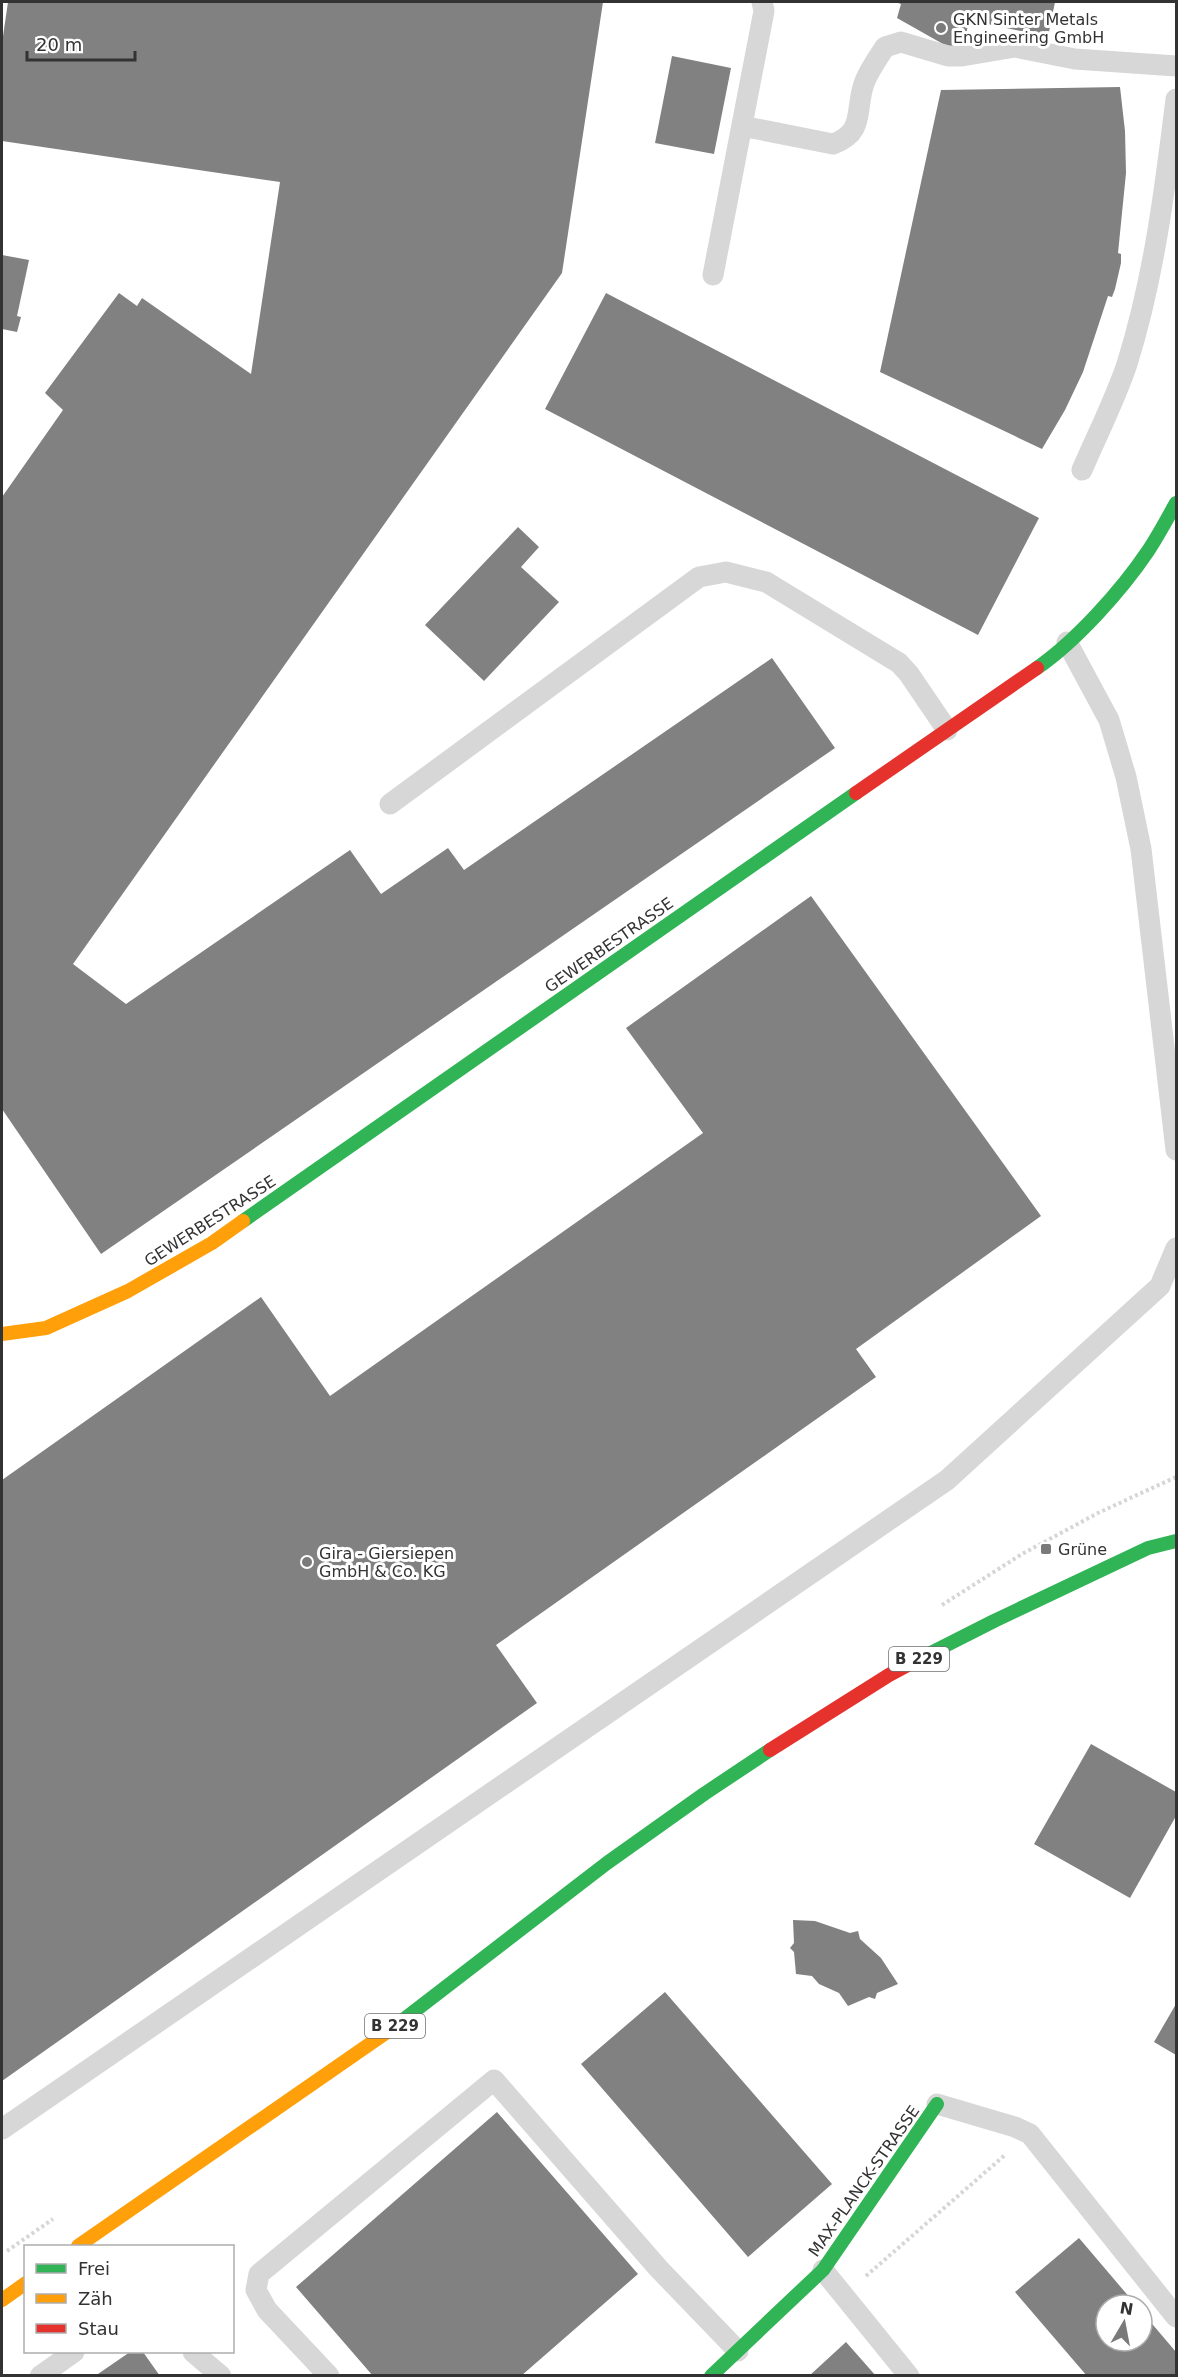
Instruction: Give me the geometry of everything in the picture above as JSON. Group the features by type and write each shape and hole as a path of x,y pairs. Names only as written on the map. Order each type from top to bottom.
{"street":[{"name":"GEWERBESTRASSE","path":"2,1334 46,1328 128,1292 212,1243 1050,660 1106,604 1148,552 1176,503"},
{"name":"B 229","path":"81,2245 400,2023 607,1863 704,1794 798,1732 889,1675 994,1621 1173,1535"},
{"name":"MAX-PLANCK-STRASSE","path":"711,2376 824,2270 937,2104"},
{"path":"2,2300 24,2284"}],"lane":[{"path":"713,275 764,11 762,2"},
{"path":"742,126 833,144 846,140 856,126 865,82 885,47 901,42 948,56 963,56 1015,47 1075,59 1176,66"},
{"path":"1082,470 1126,366 1150,281 1164,202 1176,99"},
{"path":"390,804 699,577 726,572 766,582 899,663 947,730"},
{"path":"1067,642 1109,720 1126,777 1141,849 1176,1150"},
{"path":"2,2129 946,1480 1160,1286 1176,1248"},
{"path":"329,2376 267,2310 256,2290 259,2274 494,2080 659,2269 738,2351"},
{"path":"937,2104 1015,2127 1030,2134 1176,2317"},
{"path":"824,2270 909,2376"},
{"path":"40,2376 73,2353"},
{"path":"194,2353 221,2376"}],"path":[{"path":"844,2295 1030,2134"}],"building":[{"path":"8,2 603,2 562,273 73,964 126,1004 350,850 381,894 448,848 464,870 772,658 835,748 101,1254 2,1109 2,497 63,410 45,393 119,293 137,306 142,298 251,374 280,182 2,141 2,43"},
{"name":"GKN Sinter Metals Engineering GmbH","path":"895,2 1055,2 1048,37 969,20 963,50 943,44 897,18 901,4"},
{"path":"672,56 731,68 714,154 655,143"},
{"path":"1120,87 1125,131 1126,173 1118,253 1121,254 1121,263 1115,289 1112,297 1108,296 1083,372 1065,410 1042,449 880,372 941,90"},
{"path":"2,255 29,260 17,316 21,317 17,332 2,329"},
{"path":"606,293 1039,518 978,635 545,409"},
{"path":"518,527 539,547 521,567 559,602 484,681 425,625"},
{"name":"Gira - Giersiepen GmbH & Co. KG","path":"811,896 1041,1216 856,1349 876,1377 496,1645 537,1703 2,2081 2,1480 261,1297 330,1396 703,1133 626,1028"},
{"path":"1091,1744 1176,1792 1176,1816 1130,1898 1034,1844"},
{"path":"793,1920 815,1921 850,1933 858,1931 860,1939 881,1958 898,1984 877,1993 875,1999 869,1997 848,2006 839,1993 819,1984 812,1976 796,1974 794,1952 790,1948 794,1943"},
{"path":"665,1992 832,2184 748,2257 581,2064"},
{"path":"1176,2004 1176,2055 1154,2042"},
{"path":"497,2112 638,2274 521,2376 373,2376 296,2287"},
{"path":"1079,2238 1126,2293 1094,2293 1094,2353 1154,2353 1154,2326 1176,2352 1176,2376 1087,2376 1015,2292"},
{"path":"846,2342 876,2376 809,2376"},
{"path":"129,2353 144,2353 160,2376 95,2376"}],"traffic: fast":[{"path":"1037,668 1082,630 1125,582 1148,551 1176,503"},
{"path":"243,1221 856,793"},
{"path":"917,1660 1148,1548 1176,1541"},
{"path":"390,2030 607,1863 770,1750"},
{"path":"711,2376 823,2270 937,2104"}],"traffic: slow":[{"path":"2,1334 46,1328 128,1291 212,1243 243,1221"},
{"path":"79,2245 390,2030"},
{"path":"2,2300 24,2284"}],"traffic: jam":[{"path":"856,793 1037,668"},
{"path":"770,1750 889,1675 917,1660"}],"place":[{"name":"GKN Sinter Metals Engineering GmbH","path":"941,28"},
{"name":"Grüne","path":"1046,1549"},
{"name":"Gira - Giersiepen GmbH & Co. KG","path":"307,1562"}]}
